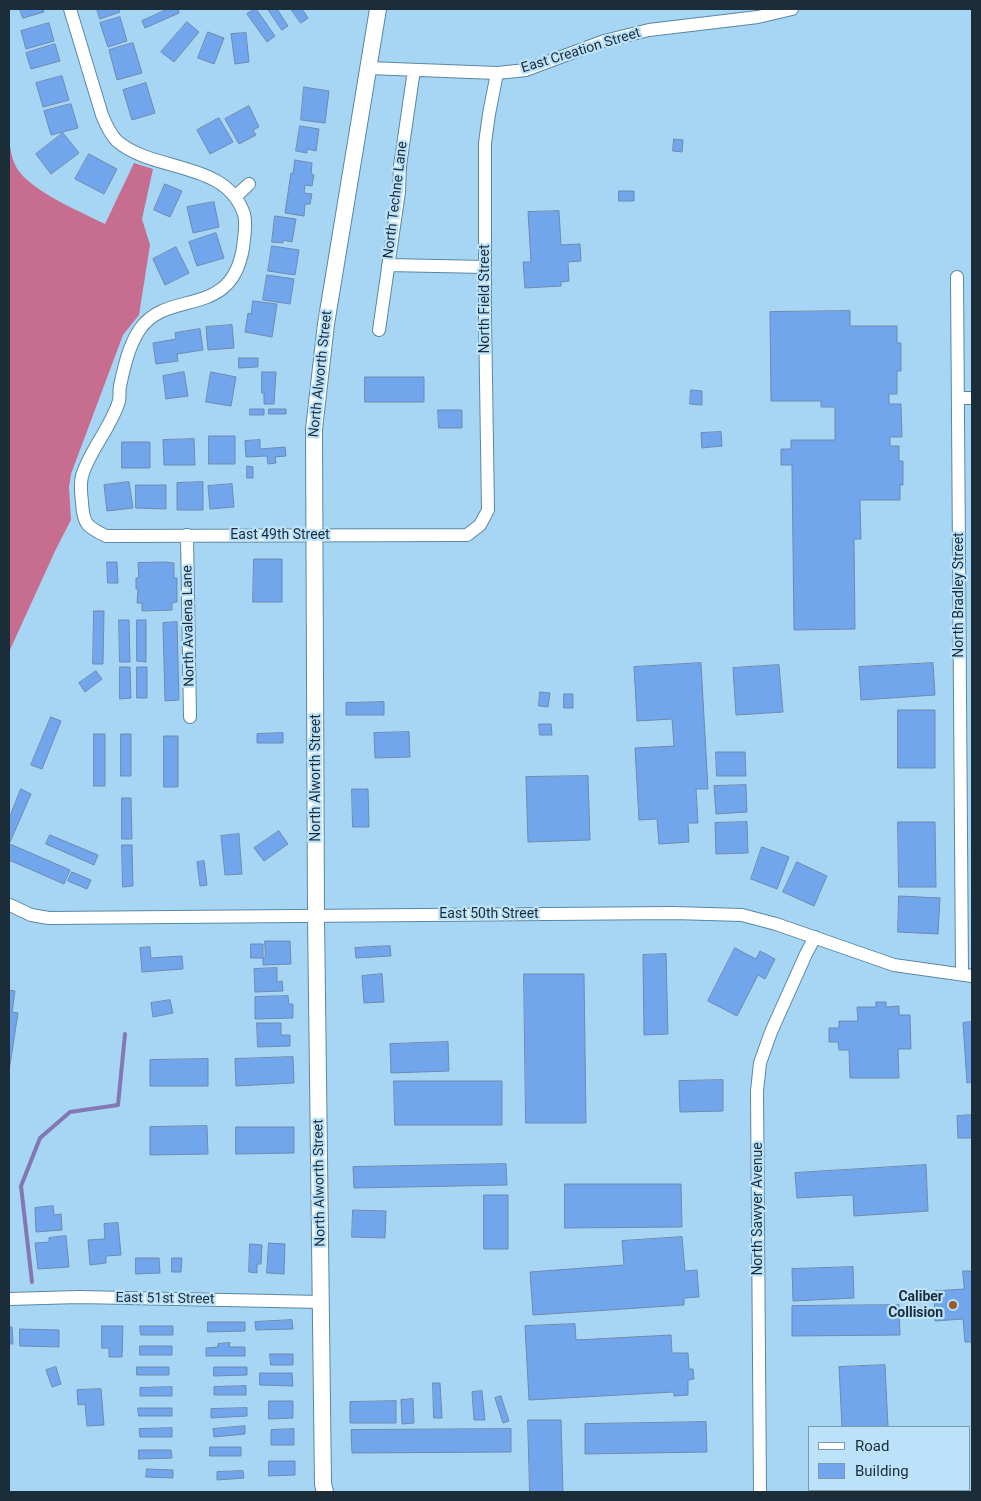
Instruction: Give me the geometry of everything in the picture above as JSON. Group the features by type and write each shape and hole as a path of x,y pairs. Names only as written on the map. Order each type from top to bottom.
{"street":[{"path":"70,9 102,116 116,140 140,154 209,177 235,197 249,184"},
{"name":"North Alworth Street","path":"325,1492 316,916 314,429 319,375 378,9"},
{"name":"East Creation Street","path":"368,68 497,73 526,70 604,41 649,30 758,17 792,9"},
{"name":"North Techne Lane","path":"378,330 399,192 400,166 414,70"},
{"name":"North Field Street","path":"480,524 488,510 485,144 497,73"},
{"name":"East 49th Street","path":"235,197 244,215 245,234 237,270 226,284 213,295 169,308 141,328 128,358 120,387 119,400 111,421 82,477 83,517 93,529 106,536 467,535 480,524"},
{"path":"388,265 485,267"},
{"name":"North Bradley Street","path":"957,277 969,974"},
{"path":"958,398 972,398"},
{"name":"North Avalena Lane","path":"187,536 190,717"},
{"name":"East 50th Street","path":"10,905 31,915 49,918 665,913 742,915 776,924 894,965 969,974"},
{"name":"North Sawyer Avenue","path":"760,1492 757,1091 760,1063 771,1032 815,937"},
{"name":"East 51st Street","path":"9,1299 79,1297 321,1302"}],"shaded area":[{"path":"9,141 14,163 25,178 58,201 105,224 134,163 153,169 142,219 150,245 139,315 123,335 71,474 69,487 71,520 9,652"}],"building":[{"path":"20,9 43,9 44,12 23,18"},
{"path":"97,9 119,9 120,12 100,19"},
{"path":"168,9 178,9 179,13 145,28 142,21"},
{"path":"256,9 275,36 267,42 247,14"},
{"path":"268,9 277,9 288,26 282,30"},
{"path":"291,9 302,9 308,18 301,23"},
{"path":"120,17 127,41 108,47 100,23"},
{"path":"187,22 199,32 174,62 161,52"},
{"path":"49,23 54,41 26,49 21,31"},
{"path":"208,32 224,38 214,64 198,58"},
{"path":"246,33 249,62 235,64 231,34"},
{"path":"133,43 142,73 117,80 109,50"},
{"path":"55,44 60,61 31,69 26,53"},
{"path":"62,76 69,100 43,107 36,83"},
{"path":"146,83 155,113 132,120 123,90"},
{"path":"304,87 329,91 325,123 301,120"},
{"path":"71,104 78,128 51,135 44,111"},
{"path":"249,106 259,127 253,130 256,135 239,144 225,119"},
{"path":"219,118 233,142 210,154 197,130"},
{"path":"300,126 319,129 316,151 307,149 307,153 296,151"},
{"path":"63,133 79,153 51,174 36,154"},
{"path":"674,139 683,140 682,152 673,151"},
{"path":"89,154 117,169 104,194 75,179"},
{"path":"295,160 312,163 311,174 314,175 312,186 305,185 304,193 312,194 310,204 305,204 304,216 285,213 291,173 293,173"},
{"path":"165,184 182,191 170,217 154,210"},
{"path":"619,191 634,191 634,201 619,201"},
{"path":"214,202 219,227 193,233 187,207"},
{"path":"559,211 561,245 580,244 581,261 568,262 569,281 561,282 561,286 525,288 523,262 531,262 528,212"},
{"path":"275,216 296,219 292,242 283,240 283,243 272,242"},
{"path":"216,233 224,258 197,266 189,242"},
{"path":"272,246 299,250 295,275 268,271"},
{"path":"176,247 189,273 165,285 153,259"},
{"path":"267,275 294,279 290,304 263,300"},
{"path":"253,301 277,304 272,337 245,332 248,313 251,314"},
{"path":"850,311 850,326 897,326 897,343 901,343 901,371 897,371 897,394 889,394 889,404 901,404 902,437 890,437 890,446 899,446 899,461 903,461 903,485 900,485 900,500 860,500 861,539 854,539 855,629 794,630 792,465 781,465 781,449 791,449 791,440 835,440 835,407 821,407 821,401 771,401 770,312"},
{"path":"232,325 234,348 208,350 206,327"},
{"path":"200,329 203,350 177,354 178,361 156,364 153,343 176,339 175,333"},
{"path":"239,358 258,358 258,367 239,368"},
{"path":"184,372 188,396 166,399 163,376"},
{"path":"211,372 236,377 231,406 206,402"},
{"path":"262,372 276,372 274,404 264,404"},
{"path":"365,377 424,377 424,402 365,402"},
{"path":"691,390 702,391 702,405 690,404"},
{"path":"250,409 264,409 264,415 250,415"},
{"path":"269,409 286,409 286,414 269,414"},
{"path":"438,410 462,410 462,428 439,428"},
{"path":"721,432 722,446 702,448 701,433"},
{"path":"209,436 235,436 235,464 209,464"},
{"path":"194,439 195,465 164,465 163,440"},
{"path":"260,440 260,449 285,447 286,456 275,457 276,463 268,464 267,456 246,457 245,441"},
{"path":"122,442 150,442 150,468 122,468"},
{"path":"247,466 253,467 253,478 247,478"},
{"path":"129,482 133,508 107,511 104,485"},
{"path":"203,482 203,510 177,510 177,483"},
{"path":"232,484 234,507 210,509 208,486"},
{"path":"136,485 166,485 166,509 136,508"},
{"path":"254,559 282,559 282,602 253,602"},
{"path":"107,562 117,562 118,583 108,583"},
{"path":"138,563 174,563 174,578 177,578 177,602 172,603 172,610 142,611 142,603 137,603 138,589 136,589 136,578 139,578"},
{"path":"94,611 104,611 103,664 93,664"},
{"path":"119,620 129,620 130,662 120,662"},
{"path":"137,620 146,620 146,662 137,661"},
{"path":"177,622 179,700 165,701 163,623"},
{"path":"701,663 708,789 696,789 698,823 688,823 689,842 659,844 657,819 639,820 635,748 674,746 672,719 637,721 634,667"},
{"path":"933,663 935,695 861,700 859,667"},
{"path":"779,665 783,712 736,715 733,668"},
{"path":"120,667 130,667 131,698 120,699"},
{"path":"137,667 147,667 147,698 137,698"},
{"path":"96,671 102,679 85,692 79,683"},
{"path":"540,692 550,693 548,707 539,706"},
{"path":"564,694 573,694 573,708 564,708"},
{"path":"384,702 384,715 346,715 346,703"},
{"path":"898,710 935,710 935,768 898,768"},
{"path":"51,717 61,721 42,769 31,765"},
{"path":"539,724 551,724 552,735 540,735"},
{"path":"409,732 410,757 375,758 374,733"},
{"path":"283,733 283,743 257,743 257,734"},
{"path":"94,734 105,734 105,786 94,786"},
{"path":"121,734 131,734 131,776 121,776"},
{"path":"164,736 178,736 178,787 164,787"},
{"path":"716,752 745,752 746,776 717,776"},
{"path":"588,776 590,840 528,842 526,777"},
{"path":"746,785 747,812 716,814 714,786"},
{"path":"21,789 31,794 10,842 9,819"},
{"path":"352,789 368,789 369,827 353,827"},
{"path":"122,798 131,798 132,839 122,839"},
{"path":"747,822 748,853 716,854 715,823"},
{"path":"898,822 935,822 936,887 899,887"},
{"path":"279,831 288,844 264,861 254,848"},
{"path":"239,834 242,874 225,875 221,836"},
{"path":"50,835 98,855 94,865 46,844"},
{"path":"10,844 70,870 64,884 9,860"},
{"path":"122,845 132,845 133,886 123,887"},
{"path":"762,847 789,857 777,889 751,879"},
{"path":"204,861 207,885 200,886 197,862"},
{"path":"797,862 827,876 814,906 783,892"},
{"path":"72,872 91,880 87,889 68,881"},
{"path":"899,896 940,898 938,934 898,932"},
{"path":"265,941 290,941 291,964 263,965"},
{"path":"251,944 263,944 263,958 251,958"},
{"path":"390,946 391,956 356,958 355,948"},
{"path":"150,947 151,958 182,956 183,969 142,972 140,948"},
{"path":"735,948 756,959 760,951 775,959 765,979 758,975 737,1016 708,1001"},
{"path":"666,954 668,1034 644,1035 643,955"},
{"path":"277,968 277,982 282,981 283,991 255,992 254,969"},
{"path":"382,974 384,1002 364,1003 362,976"},
{"path":"524,974 584,974 586,1123 526,1123"},
{"path":"9,990 15,991 12,1012 18,1013 9,1071"},
{"path":"288,996 289,1004 293,1004 293,1018 255,1019 255,997"},
{"path":"170,1000 173,1013 153,1017 151,1003"},
{"path":"876,1002 886,1002 886,1007 899,1006 899,1015 910,1015 911,1049 898,1049 899,1078 850,1078 849,1050 839,1050 838,1042 829,1042 829,1028 839,1028 839,1021 858,1021 857,1007 876,1007"},
{"path":"972,1022 972,1082 967,1083 963,1023"},
{"path":"257,1023 281,1023 281,1035 290,1035 290,1046 258,1047"},
{"path":"448,1042 449,1071 391,1073 390,1044"},
{"path":"293,1057 294,1083 236,1086 235,1059"},
{"path":"208,1059 208,1086 150,1086 150,1060"},
{"path":"723,1080 723,1111 680,1112 679,1081"},
{"path":"394,1081 502,1081 502,1125 395,1125"},
{"path":"972,1115 972,1138 958,1138 957,1116"},
{"path":"207,1126 208,1154 150,1155 150,1127"},
{"path":"236,1127 294,1127 294,1153 236,1154"},
{"path":"506,1164 507,1185 354,1188 353,1167"},
{"path":"926,1165 928,1211 854,1216 853,1195 797,1198 795,1173"},
{"path":"565,1184 681,1184 682,1227 565,1228"},
{"path":"484,1195 508,1195 508,1249 484,1249"},
{"path":"53,1206 54,1215 61,1214 62,1230 36,1232 35,1208"},
{"path":"353,1210 386,1211 385,1238 352,1237"},
{"path":"118,1223 121,1255 106,1256 106,1263 90,1265 88,1240 105,1239 104,1224"},
{"path":"66,1236 69,1267 38,1269 35,1243 49,1242 49,1238"},
{"path":"682,1237 685,1271 697,1270 699,1297 684,1298 684,1305 533,1315 530,1272 624,1265 622,1241"},
{"path":"269,1243 285,1244 284,1274 267,1273"},
{"path":"250,1244 262,1245 261,1264 257,1264 257,1273 249,1272"},
{"path":"136,1258 159,1258 160,1273 136,1274"},
{"path":"172,1258 182,1258 181,1272 172,1272"},
{"path":"853,1267 854,1298 793,1301 792,1269"},
{"name":"Caliber Collision","path":"963,1271 972,1271 972,1342 965,1342 963,1319 935,1321 934,1291 964,1289"},
{"path":"899,1305 900,1335 792,1336 792,1306"},
{"path":"292,1320 293,1329 256,1330 255,1322"},
{"path":"208,1322 245,1322 245,1331 208,1332"},
{"path":"575,1324 576,1340 671,1335 672,1353 688,1353 689,1369 693,1369 694,1379 688,1380 688,1395 674,1396 674,1392 529,1400 525,1326"},
{"path":"102,1326 123,1326 122,1357 109,1357 109,1348 102,1348"},
{"path":"140,1326 173,1326 173,1335 141,1335"},
{"path":"9,1327 12,1327 13,1344 9,1344"},
{"path":"20,1329 59,1330 59,1347 20,1346"},
{"path":"230,1343 229,1347 245,1347 245,1356 206,1356 206,1348"},
{"path":"140,1346 172,1346 172,1355 140,1355"},
{"path":"270,1354 293,1354 293,1365 271,1365"},
{"path":"885,1365 888,1426 842,1426 839,1367"},
{"path":"56,1367 61,1384 52,1387 46,1370"},
{"path":"137,1367 169,1367 169,1375 137,1375"},
{"path":"214,1367 247,1367 247,1375 214,1376"},
{"path":"260,1373 292,1373 293,1386 260,1385"},
{"path":"433,1383 440,1383 442,1418 434,1418"},
{"path":"246,1386 246,1395 214,1395 214,1387"},
{"path":"172,1387 172,1396 140,1396 140,1388"},
{"path":"101,1389 104,1425 87,1426 85,1404 78,1405 77,1390"},
{"path":"482,1391 485,1420 474,1420 472,1392"},
{"path":"501,1396 509,1421 503,1423 495,1398"},
{"path":"413,1399 414,1423 402,1424 401,1400"},
{"path":"269,1401 293,1401 293,1418 269,1419"},
{"path":"396,1401 396,1423 350,1423 350,1402"},
{"path":"138,1408 172,1408 172,1416 139,1416"},
{"path":"247,1408 247,1416 211,1418 211,1409"},
{"path":"528,1420 561,1420 563,1492 530,1492"},
{"path":"706,1422 707,1452 585,1454 585,1424"},
{"path":"245,1426 245,1434 214,1437 213,1429"},
{"path":"172,1428 172,1437 140,1437 139,1429"},
{"path":"294,1429 294,1445 271,1445 271,1430"},
{"path":"511,1429 511,1452 352,1453 351,1430"},
{"path":"210,1447 241,1447 241,1456 210,1456"},
{"path":"139,1450 171,1450 172,1458 139,1459"},
{"path":"269,1461 295,1461 295,1475 269,1476"},
{"path":"147,1469 173,1470 173,1478 146,1477"},
{"path":"243,1471 244,1478 217,1480 217,1472"},
{"path":"825,1491 887,1491 887,1492 808,1492"}],"waterway":[{"path":"32,1282 21,1186 40,1138 70,1112 118,1105 125,1034"}],"place":[{"name":"Caliber Collision","path":"953,1305"}]}
